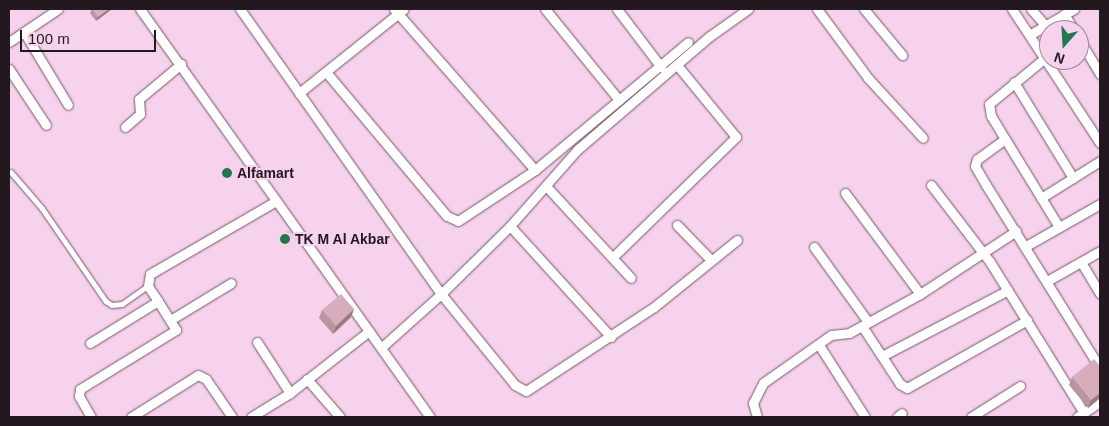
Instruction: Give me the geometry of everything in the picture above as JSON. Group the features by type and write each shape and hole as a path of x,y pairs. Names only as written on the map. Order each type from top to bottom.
{"street":[{"path":"9,42 24,32 44,12 58,9"},
{"path":"140,9 382,347 428,416"},
{"path":"240,9 420,260 441,294 521,391 533,388 611,337 682,287 711,260 738,240"},
{"path":"545,9 619,100"},
{"path":"617,9 661,67"},
{"path":"382,347 441,294 510,226 578,149 677,65 748,9"},
{"path":"817,9 868,78 923,138"},
{"path":"864,9 902,55"},
{"path":"1012,9 1039,48"},
{"path":"1019,17 1031,9 1041,20"},
{"path":"1054,20 1074,9"},
{"path":"299,93 399,10 534,170"},
{"path":"1064,14 1068,20"},
{"path":"1031,34 1039,29"},
{"path":"24,32 68,104"},
{"path":"326,72 450,219 461,220 534,170 661,67 688,42"},
{"path":"1089,56 1100,74"},
{"path":"1039,63 990,104 991,116 1059,227"},
{"path":"125,127 140,114 139,98 181,64"},
{"path":"613,257 736,137 677,65"},
{"path":"9,69 46,125"},
{"path":"1053,70 1100,143"},
{"path":"1014,82 1073,178"},
{"path":"1005,139 977,159 975,166 1100,368"},
{"path":"1041,198 1100,161"},
{"path":"931,185 1008,290 1081,415 1100,402"},
{"path":"546,186 631,278"},
{"path":"845,193 920,294"},
{"path":"91,417 79,396 80,389 173,334 176,330 172,319 148,286 150,274 276,201"},
{"path":"1026,246 1100,204"},
{"path":"677,225 711,260"},
{"path":"510,226 611,337"},
{"path":"756,417 753,407 758,388 831,335 845,335 920,294 983,255 1016,231"},
{"path":"814,247 865,324 900,384 910,387 1027,320"},
{"path":"1047,282 1100,251"},
{"path":"1081,262 1100,294"},
{"path":"172,319 231,283"},
{"path":"882,356 1008,290"},
{"path":"90,342 158,301"},
{"path":"251,417 290,393 369,331"},
{"path":"256,342 290,393"},
{"path":"819,345 865,417"},
{"path":"131,417 195,375 206,379 232,417"},
{"path":"307,380 340,417"},
{"path":"971,417 1020,386"}],"lane":[{"path":"11,172 42,208 106,301 112,305 122,304 148,286"}],"building":[{"path":"92,9 109,9 98,17"},
{"path":"228,165 233,172 226,177 222,170"},
{"name":"TK M Al Akbar","path":"288,231 292,237 283,242 279,236"},
{"path":"341,294 354,309 336,326 322,310"},
{"path":"1094,359 1100,366 1100,393 1091,400 1072,377"}],"place":[{"name":"Alfamart","path":"227,173"},
{"name":"TK M Al Akbar","path":"285,239"}]}
